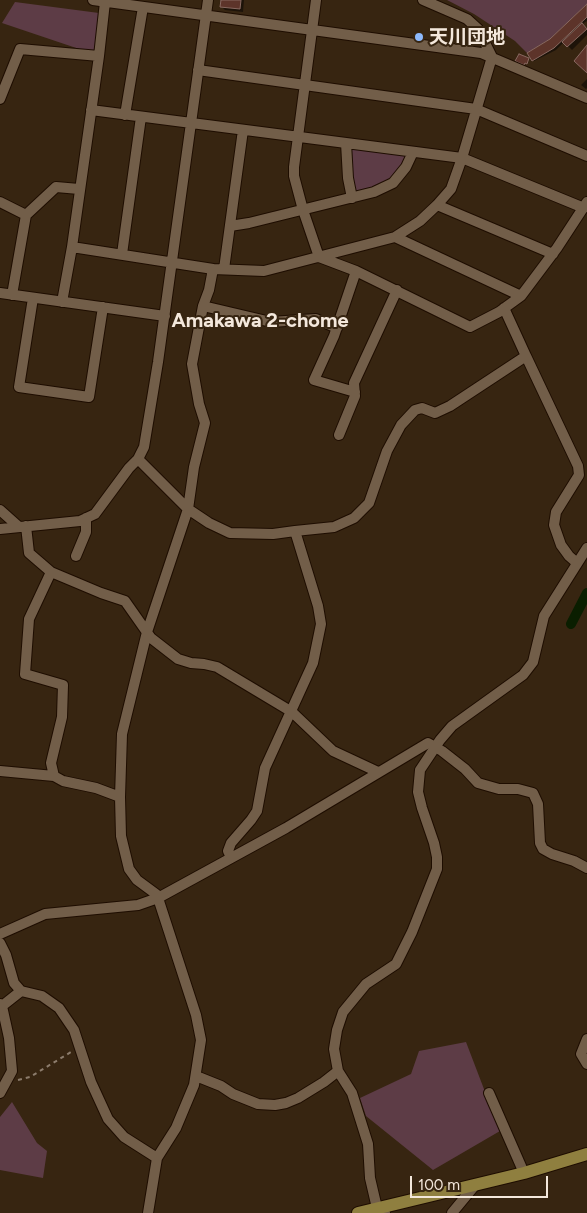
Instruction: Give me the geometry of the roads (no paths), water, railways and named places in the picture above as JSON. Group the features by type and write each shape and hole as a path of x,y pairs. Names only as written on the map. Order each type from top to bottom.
{"main road":[{"path":"358,1213 381,1210 587,1154"}],"street":[{"path":"93,0 482,53 587,98"},
{"path":"0,529 80,521 95,514 129,468 138,459 144,448 165,316 208,0"},
{"path":"316,0 297,137 294,176 319,257"},
{"path":"72,247 213,268 264,271 395,237 420,221 450,189 462,158 492,57 478,28 467,19 423,0"},
{"path":"62,302 100,56 105,2"},
{"path":"125,115 143,7"},
{"path":"0,99 20,49 100,56"},
{"path":"198,70 476,109 587,156"},
{"path":"91,110 462,158 585,205 521,296 470,327 397,290 356,271 319,257"},
{"path":"122,254 141,117"},
{"path":"224,269 243,130"},
{"path":"346,143 347,171 352,198"},
{"path":"230,226 374,192 393,183 406,167 413,152"},
{"path":"12,295 26,215 56,186 80,189"},
{"path":"0,202 26,215"},
{"path":"437,204 552,254"},
{"path":"395,237 521,296"},
{"path":"148,1213 157,1158 176,1128 196,1076 201,1040 196,1014 158,898 156,894 137,880 129,869 121,836 122,734 147,632 188,509 194,468 205,424 199,404 192,364 203,306 209,290 213,268"},
{"path":"355,392 314,380 337,328 356,271"},
{"path":"339,435 355,396 354,383 397,290"},
{"path":"0,293 165,316"},
{"path":"33,298 19,387 89,397 103,308"},
{"path":"203,306 271,322 316,319 337,328"},
{"path":"504,308 578,466 579,474 556,512 554,525 561,545 577,563"},
{"path":"138,459 188,509 208,523 230,533 273,534 334,527 354,518 369,503 387,451 401,425 415,410 422,408 435,413 450,406 526,356"},
{"path":"0,510 22,526 28,553 51,572 101,594 125,601 157,644 178,659 217,667 292,712 333,751 378,772"},
{"path":"76,556 86,532 86,518"},
{"path":"232,857 228,850 231,843 257,811 265,768 313,663 322,624 295,531"},
{"path":"381,1210 370,1178 368,1144 352,1093 338,1071 334,1049 337,1030 343,1012 366,984 396,964 412,932 437,869 434,843 418,792 420,770 452,726 523,675 533,662 544,616 587,548"},
{"path":"51,572 29,618 25,674 63,685 62,717 51,763 54,776"},
{"path":"0,934 45,914 138,905 158,898 286,828 428,743 465,769 478,784 499,789 518,789 532,794 538,804 540,843 543,849 587,868"},
{"path":"0,771 54,776 63,781 96,788 120,797"},
{"path":"0,943 6,955 14,983 22,992 42,996 60,1008 74,1030 91,1082 108,1119 124,1137 157,1158"},
{"path":"2,1088 12,1071 4,1038 1,1005 22,992"},
{"path":"587,1039 581,1054 587,1064"},
{"path":"196,1076 258,1104 274,1105 298,1098 338,1071"},
{"path":"489,1093 524,1172"},
{"path":"452,1213 477,1183"}],"waterway":[{"path":"571,624 587,593"}],"place":[{"name":"天川団地","path":"419,37"}],"district":[{"name":"Amakawa 2-chome","path":"260,321"}]}
